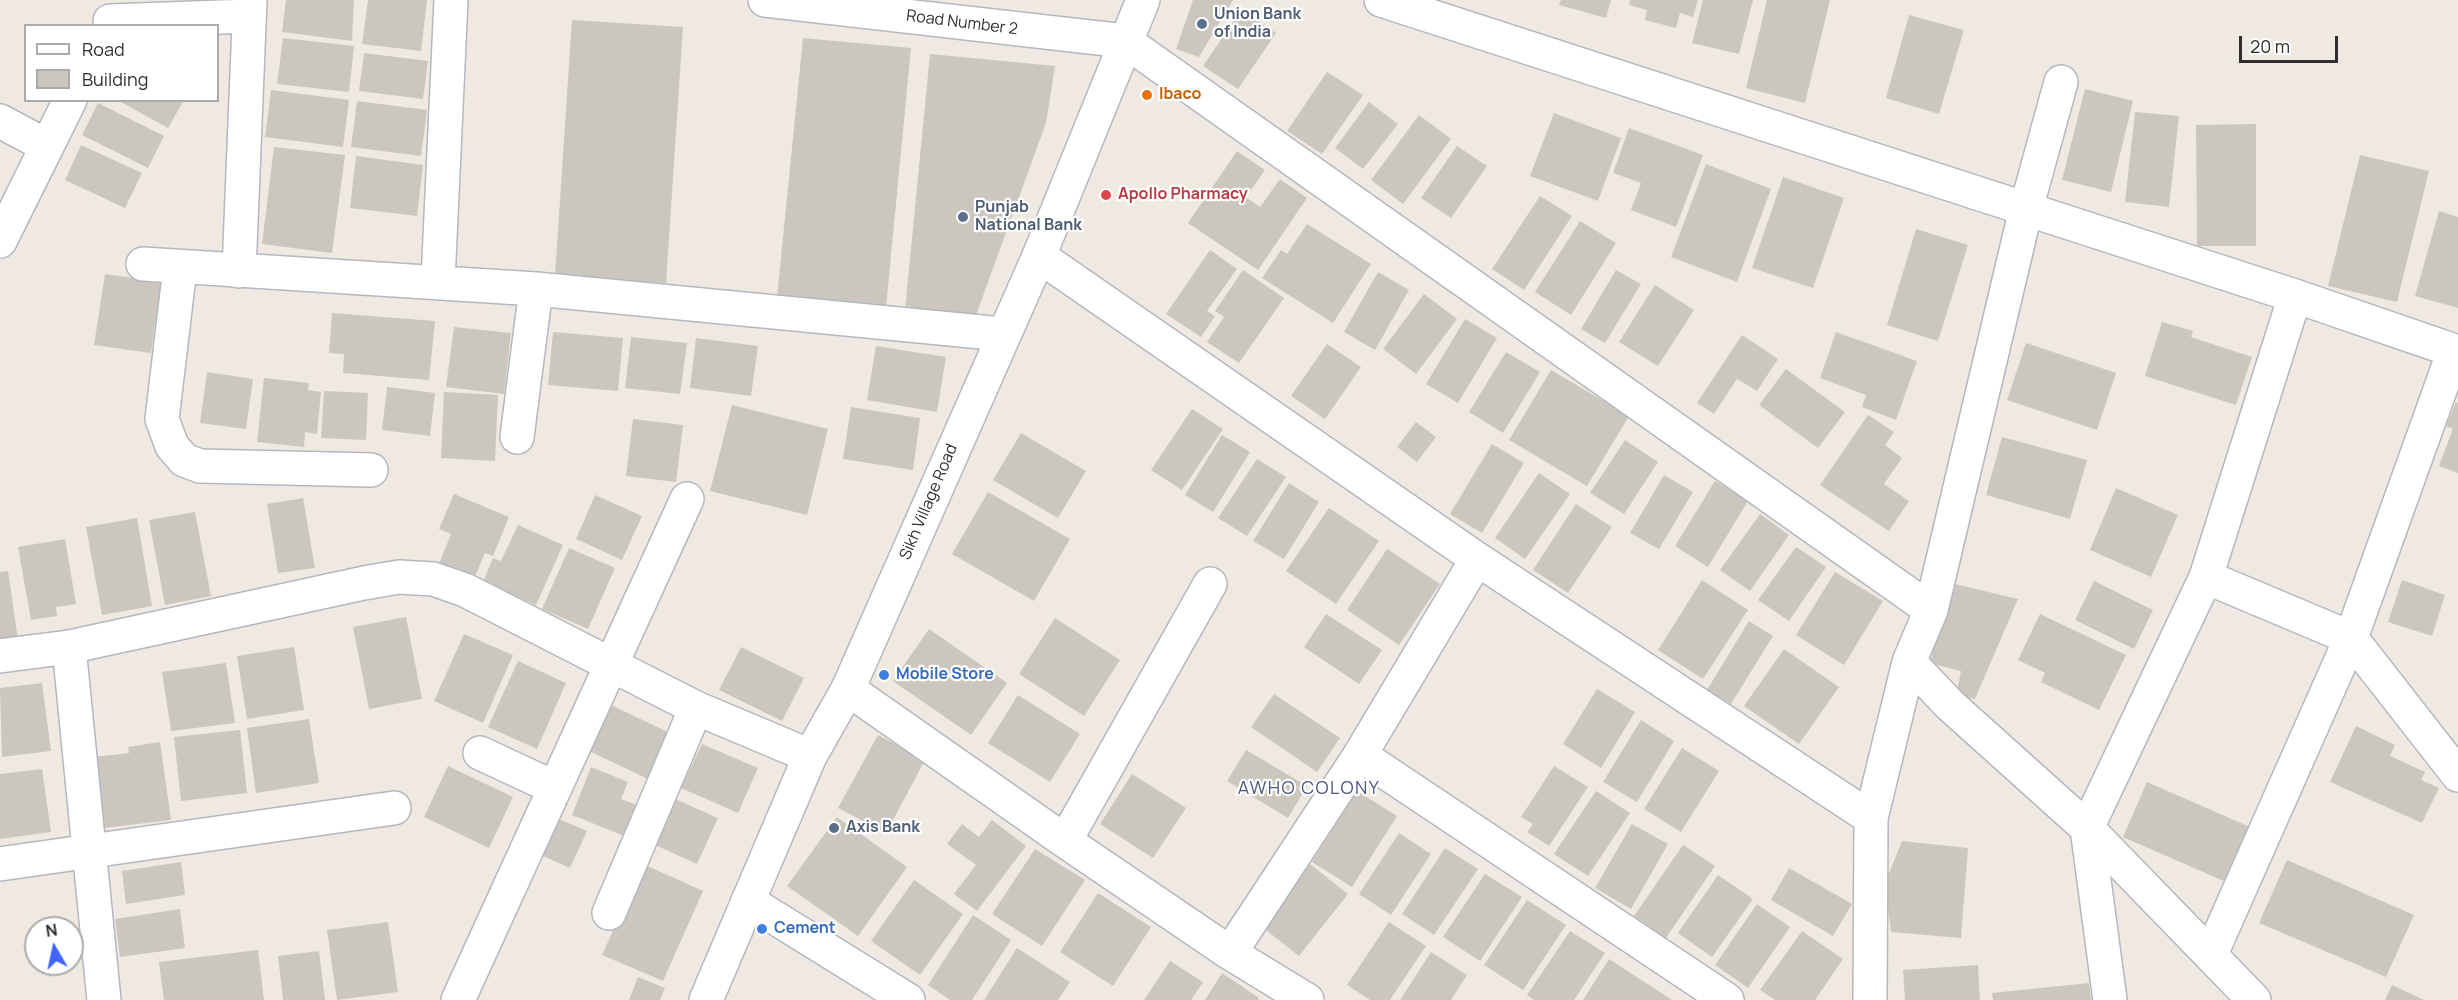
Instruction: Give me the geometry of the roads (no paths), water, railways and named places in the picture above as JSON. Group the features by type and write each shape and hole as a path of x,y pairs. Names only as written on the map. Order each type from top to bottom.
{"street":[{"path":"438,281 451,0"},
{"name":"Road Number 2","path":"765,0 1125,41"},
{"name":"Sikh Village Road","path":"706,1000 810,756 848,689 1002,334 1039,256 1143,0"},
{"path":"1381,0 2295,296 2456,352 2351,638 2211,954"},
{"path":"113,16 250,8 239,271"},
{"path":"1125,41 1931,610"},
{"path":"1870,1000 1871,818 1909,662 1931,610 2026,209 2061,82"},
{"path":"0,241 69,102"},
{"path":"0,121 47,146"},
{"path":"1039,256 1477,559 1871,818"},
{"path":"143,264 180,268 438,281 1002,334"},
{"path":"180,268 162,418 172,446 184,460 200,466 371,470"},
{"path":"517,437 536,289"},
{"path":"2110,1000 2087,828 2206,577 2295,296"},
{"path":"458,1000 553,787 687,499"},
{"path":"1230,953 1359,755 1477,559"},
{"path":"0,656 69,647 399,577 433,579 465,590 696,708 810,756"},
{"path":"2206,577 2351,638 2458,775"},
{"path":"1065,841 1210,584"},
{"path":"69,647 104,1000"},
{"path":"1909,662 1950,705 2087,828 2254,1000"},
{"path":"848,689 1230,953 1307,1000"},
{"path":"609,913 696,708"},
{"path":"480,753 553,787"},
{"path":"1359,755 1727,1000"},
{"path":"0,864 394,807"},
{"path":"748,901 908,1000"}],"place":[{"name":"Union Bank of India","path":"1202,24"},
{"name":"Ibaco","path":"1147,95"},
{"name":"Apollo Pharmacy","path":"1106,195"},
{"name":"Punjab National Bank","path":"963,217"},
{"name":"Mobile Store","path":"884,675"},
{"name":"Axis Bank","path":"834,828"},
{"name":"Cement","path":"762,929"}],"district":[{"name":"AWHO COLONY","path":"1309,789"}]}
